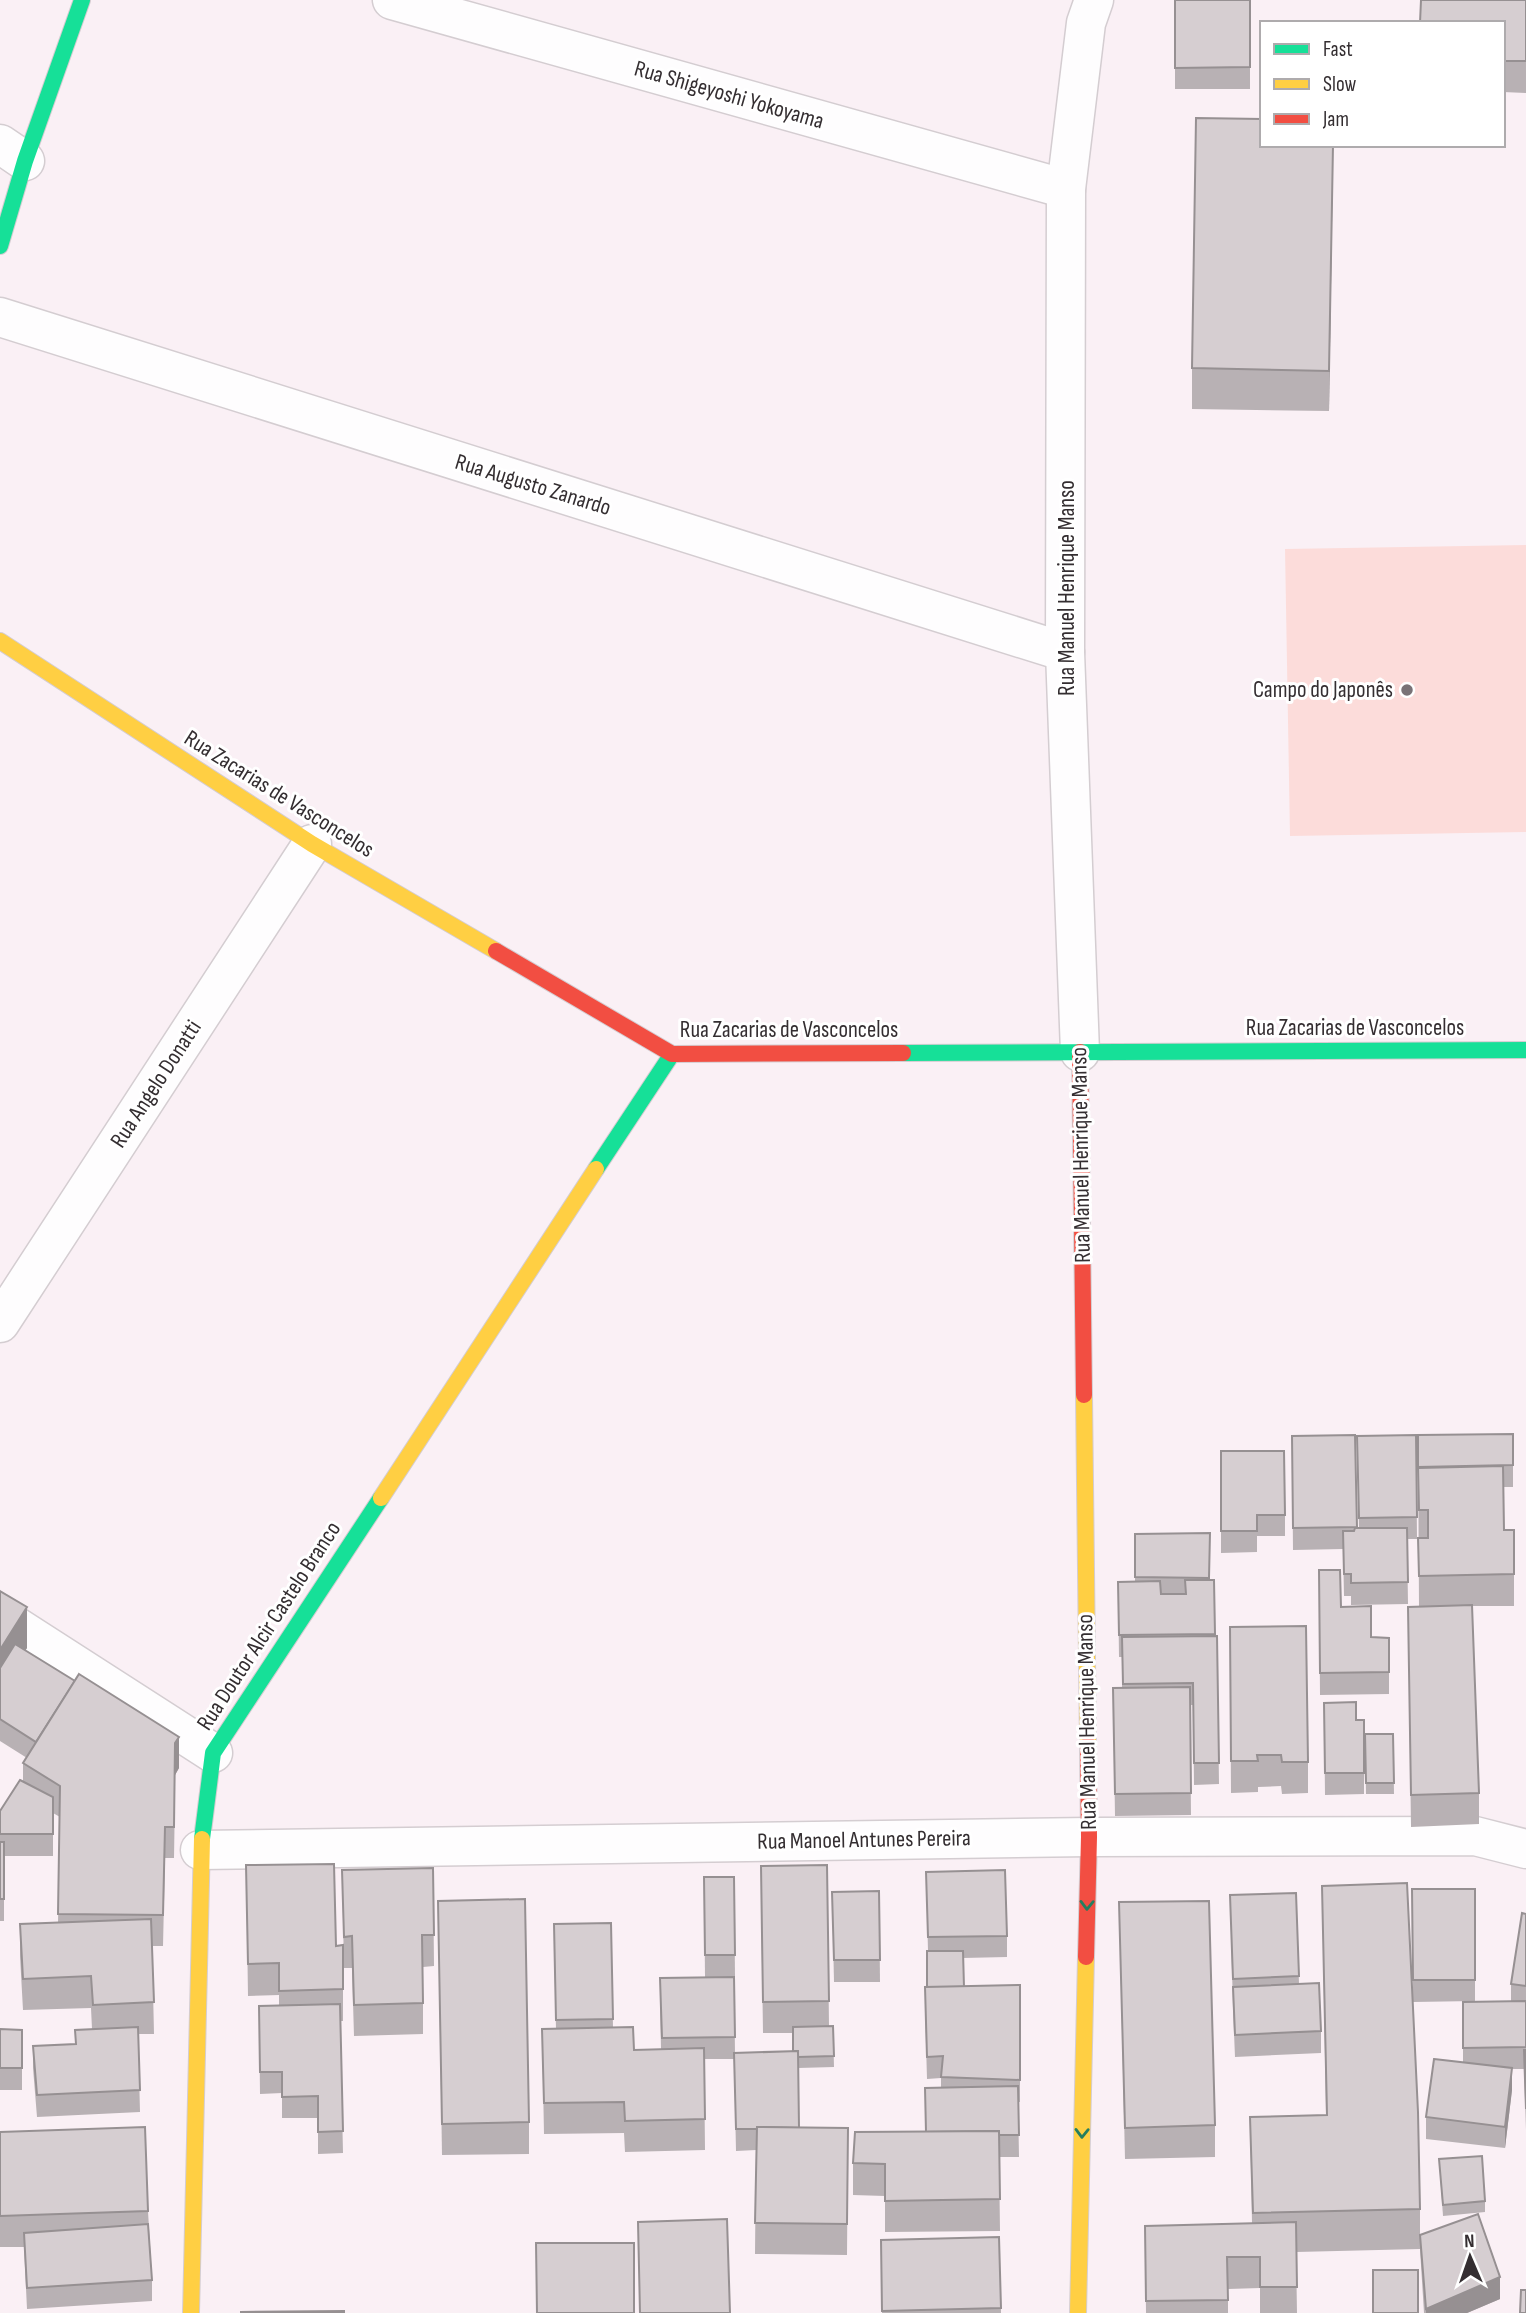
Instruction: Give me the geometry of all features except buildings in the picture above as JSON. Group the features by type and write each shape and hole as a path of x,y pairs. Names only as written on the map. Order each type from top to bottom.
{"street":[{"path":"0,246 13,152 82,0"},
{"name":"Rua Shigeyoshi Yokoyama","path":"392,0 1066,189"},
{"name":"Rua Manuel Henrique Manso","path":"1078,2313 1089,1837 1080,1052 1065,652 1066,189 1086,23 1094,0"},
{"name":"Rua Augusto Zanardo","path":"0,317 1065,652"},
{"name":"Rua Zacarias de Vasconcelos","path":"0,641 312,844 672,1054 1526,1050"},
{"name":"Rua Angelo Donatti","path":"0,1323 312,844"},
{"name":"Rua Doutor Alcir Castelo Branco","path":"191,2313 200,1850 213,1753 672,1054"},
{"path":"0,1616 213,1753"},
{"name":"Rua Manoel Antunes Pereira","path":"200,1850 1089,1837 1475,1836 1526,1849"}],"shaded area":[{"name":"Campo do Japonês","path":"1526,545 1526,832 1290,836 1285,549"}],"traffic: fast":[{"path":"0,246 25,161 82,0"},
{"path":"903,1053 1526,1050"},
{"path":"596,1169 672,1054"},
{"path":"202,1839 213,1753 381,1498"}],"traffic: slow":[{"path":"0,641 312,844 496,951"},
{"path":"381,1498 596,1169"},
{"path":"1084,1395 1088,1745"},
{"path":"191,2313 202,1839"},
{"path":"1078,2313 1086,1957"}],"traffic: jam":[{"path":"496,951 672,1054 903,1053"},
{"path":"1080,1052 1084,1395"},
{"path":"1086,1957 1088,1745"}],"place":[{"name":"Campo do Japonês","path":"1407,690"}]}
